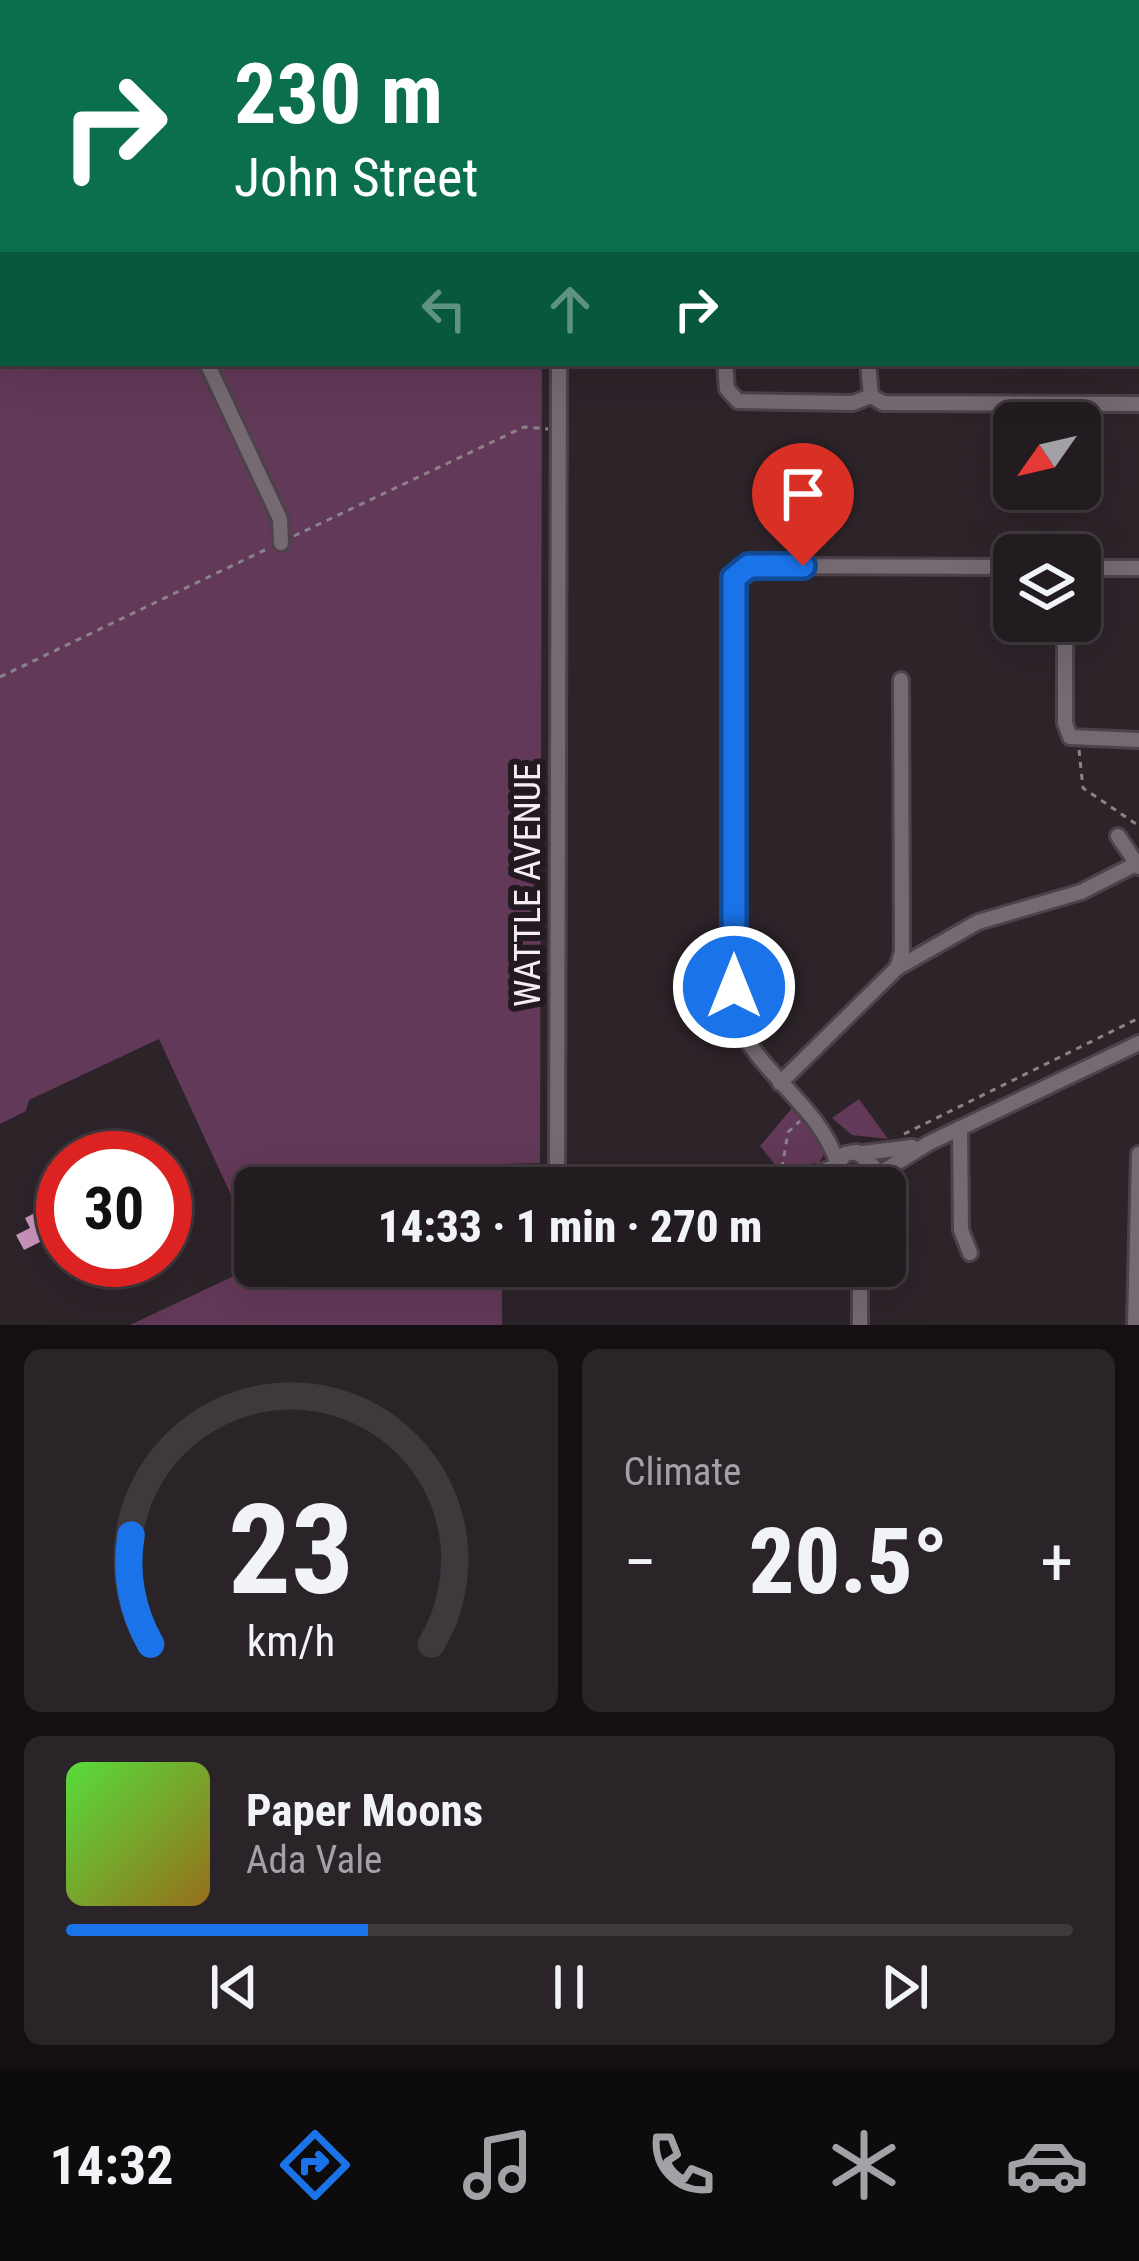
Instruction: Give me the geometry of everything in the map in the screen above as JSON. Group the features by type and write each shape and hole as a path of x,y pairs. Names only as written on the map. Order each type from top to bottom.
{"street":[{"path":"208,366 280,519 281,542"},
{"name":"WATTLE AVENUE","path":"557,1167 559,366"},
{"path":"725,366 727,389 738,401 853,403 872,396"},
{"path":"868,366 872,396"},
{"path":"872,396 883,403 1139,404"},
{"path":"870,1167 871,1161 814,1119 748,1048 735,1017 734,578 749,566 993,567"},
{"path":"1101,568 1139,568"},
{"path":"1065,642 1065,723 1078,741 1139,740"},
{"path":"897,968 902,952 901,680"},
{"path":"780,1083 897,968 978,922 1082,892 1137,865 1118,836"},
{"path":"894,1167 929,1143 1139,1042"},
{"path":"814,1119 837,1167"},
{"path":"960,1128 961,1230 970,1253"},
{"name":"WATTLE AVENUE","path":"829,1167 859,1152 929,1143"},
{"path":"1135,1325 1139,1154"},
{"path":"860,1287 860,1325"}],"path":[{"path":"1078,741 1083,788 1139,826"},
{"path":"894,1138 1139,1018"},
{"path":"782,1167 788,1132 814,1119"}],"shaded area":[{"path":"0,366 542,366 540,1163 234,1167 234,1202 159,1039 29,1100 26,1111 0,1124"},
{"path":"859,1099 888,1139 852,1135 832,1118"},
{"path":"793,1107 828,1147 819,1163 777,1167 760,1146"},
{"path":"234,1276 234,1287 502,1287 502,1325 130,1325"}],"building":[{"path":"36,1215 36,1244 24,1250 16,1235 30,1228 25,1218"}],"route":[{"path":"734,987 734,578 749,566 803,566"}]}
